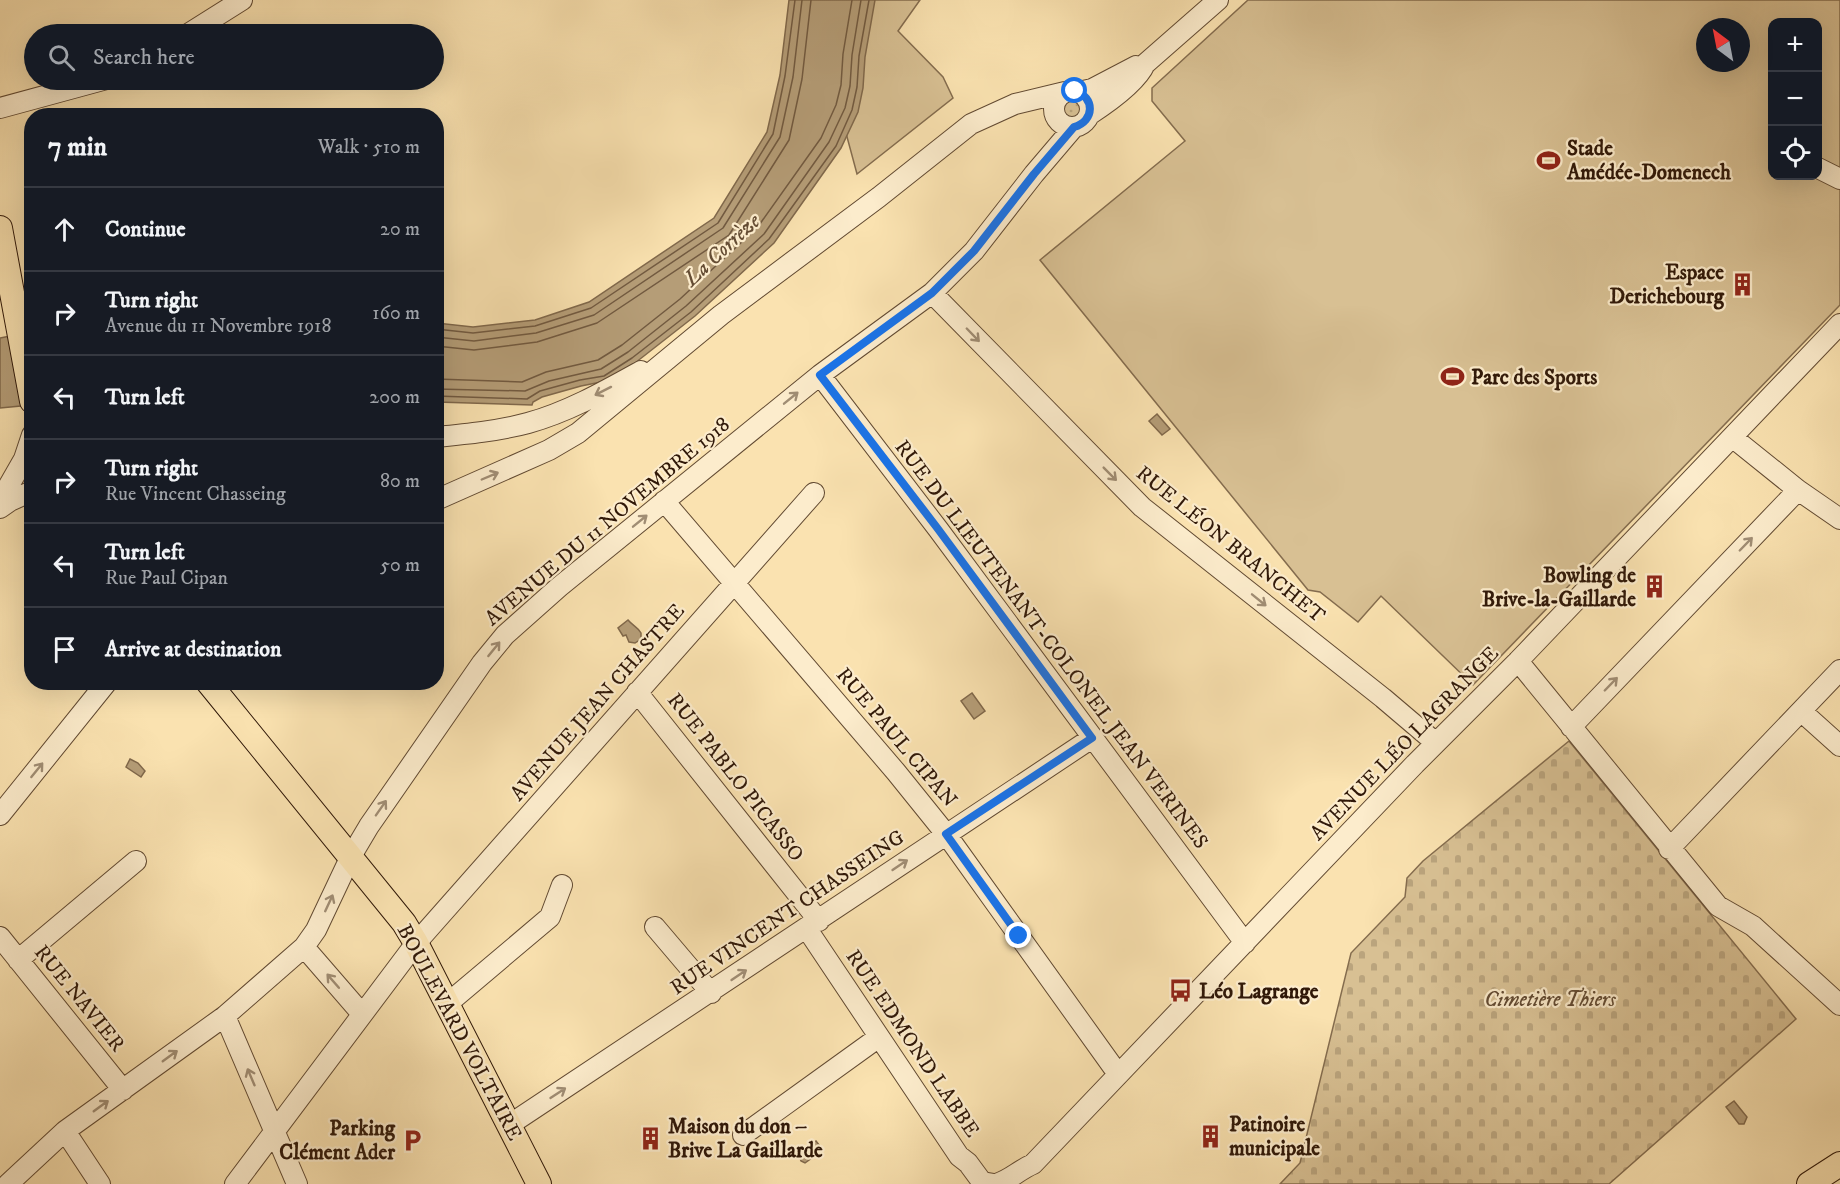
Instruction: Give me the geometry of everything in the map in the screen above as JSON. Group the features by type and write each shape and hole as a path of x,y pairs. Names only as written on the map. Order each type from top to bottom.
{"main road":[{"path":"0,228 24,359"},
{"name":"BOULEVARD VOLTAIRE","path":"214,690 404,923 540,1184"},
{"path":"1809,1184 1840,1164"}],"street":[{"path":"204,24 242,0"},
{"path":"444,496 549,450 578,433 639,384 673,353 987,116 1015,104 1092,89 1135,66 1145,64 1218,0"},
{"name":"AVENUE DU 11 NOVEMBRE 1918","path":"8,1184 65,1131 225,1016 304,947 316,930 350,858 369,826 482,663 505,635 559,587 820,375 932,293 974,251 1034,174 1082,121 1141,72 1145,64"},
{"path":"0,108 66,90"},
{"path":"1056,117 1054,111 1056,100 1072,92"},
{"path":"963,132 976,130 1027,111 1038,110 1056,117 1064,124 1082,121 1090,110 1088,99 1072,92"},
{"path":"1822,170 1840,179"},
{"name":"RUE LÉON BRANCHET","path":"932,293 1142,507 1383,698 1436,743"},
{"name":"AVENUE LÉO LAGRANGE","path":"981,1184 1005,1181 1019,1170 1033,1164 1436,743 1518,662 1840,324"},
{"path":"444,436 479,434 529,423 576,405 673,353"},
{"name":"RUE DU LIEUTENANT-COLONEL JEAN VERINES","path":"820,375 938,529 1245,943"},
{"path":"1732,437 1798,490 1840,519"},
{"path":"0,501 24,459"},
{"path":"1571,727 1798,490"},
{"name":"AVENUE JEAN CHASTRE","path":"235,1184 416,943 814,493"},
{"path":"0,508 24,495"},
{"name":"RUE PAUL CIPAN","path":"664,501 897,772 946,834 1118,1074"},
{"path":"1518,662 1718,906 1754,926 1840,1005"},
{"path":"1670,849 1840,670"},
{"path":"0,815 101,690"},
{"name":"RUE PABLO PICASSO","path":"637,692 813,925"},
{"path":"1801,711 1840,746"},
{"name":"RUE VINCENT CHASSEING","path":"509,1125 1092,738"},
{"path":"18,960 136,861"},
{"path":"447,1004 549,917 562,885"},
{"name":"RUE EDMOND LABBE","path":"813,925 879,1037 959,1156 981,1184"},
{"path":"656,927 711,993"},
{"name":"RUE NAVIER","path":"0,937 123,1090"},
{"path":"304,947 362,1014"},
{"path":"225,1016 297,1184"},
{"path":"743,1135 879,1037"},
{"path":"65,1131 100,1184"},
{"path":"1020,1184 1029,1174 1033,1164"}],"green space":[{"path":"846,0 920,0 898,31 943,77 953,98 857,174 829,70"},
{"name":"Parc des Sports","path":"1248,0 1840,0 1840,305 1473,685 1381,596 1358,622 1320,592 1308,590 1040,260 1185,141 1152,101 1152,88"},
{"path":"1072,98 1079,101 1082,108 1079,115 1072,118 1065,115 1062,108 1065,101"},
{"name":"Cimetière Thiers","path":"1569,741 1796,1019 1609,1184 1280,1184 1300,1163 1351,953 1405,897 1407,878 1423,861"}],"water":[{"name":"La Corrèze","path":"789,0 875,0 858,112 841,148 774,243 695,316 635,363 606,381 542,397 532,405 444,402 444,324 473,327 535,320 589,302 714,218 767,132 780,75"},
{"path":"24,333 24,406 0,408 0,338"},
{"path":"1157,414 1170,429 1162,435 1149,421"},
{"path":"628,620 641,633 641,639 635,643 629,642 626,635 623,636 618,628"},
{"path":"972,693 985,711 974,719 961,701"},
{"path":"130,759 138,763 145,771 141,777 126,767"},
{"path":"1734,1101 1747,1117 1744,1124 1739,1124 1726,1107"},
{"path":"816,1141 823,1150 805,1163 801,1161 798,1153"}],"place":[{"name":"Stade Amédée-Domenech","path":"1549,160"},
{"name":"Espace Derichebourg","path":"1742,284"},
{"name":"Parc des Sports","path":"1453,377"},
{"name":"Bowling de Brive-la-Gaillarde","path":"1654,587"},
{"name":"Léo Lagrange","path":"1181,991"},
{"name":"Patinoire municipale","path":"1211,1136"},
{"name":"Maison du don – Brive La Gaillarde","path":"650,1138"},
{"name":"Parking Clément Ader","path":"413,1140"}],"route":[{"path":"1019,936 946,834 1092,738 938,529 820,375 932,293 974,251 1074,127 1087,119 1090,110 1088,99 1075,91"}]}
